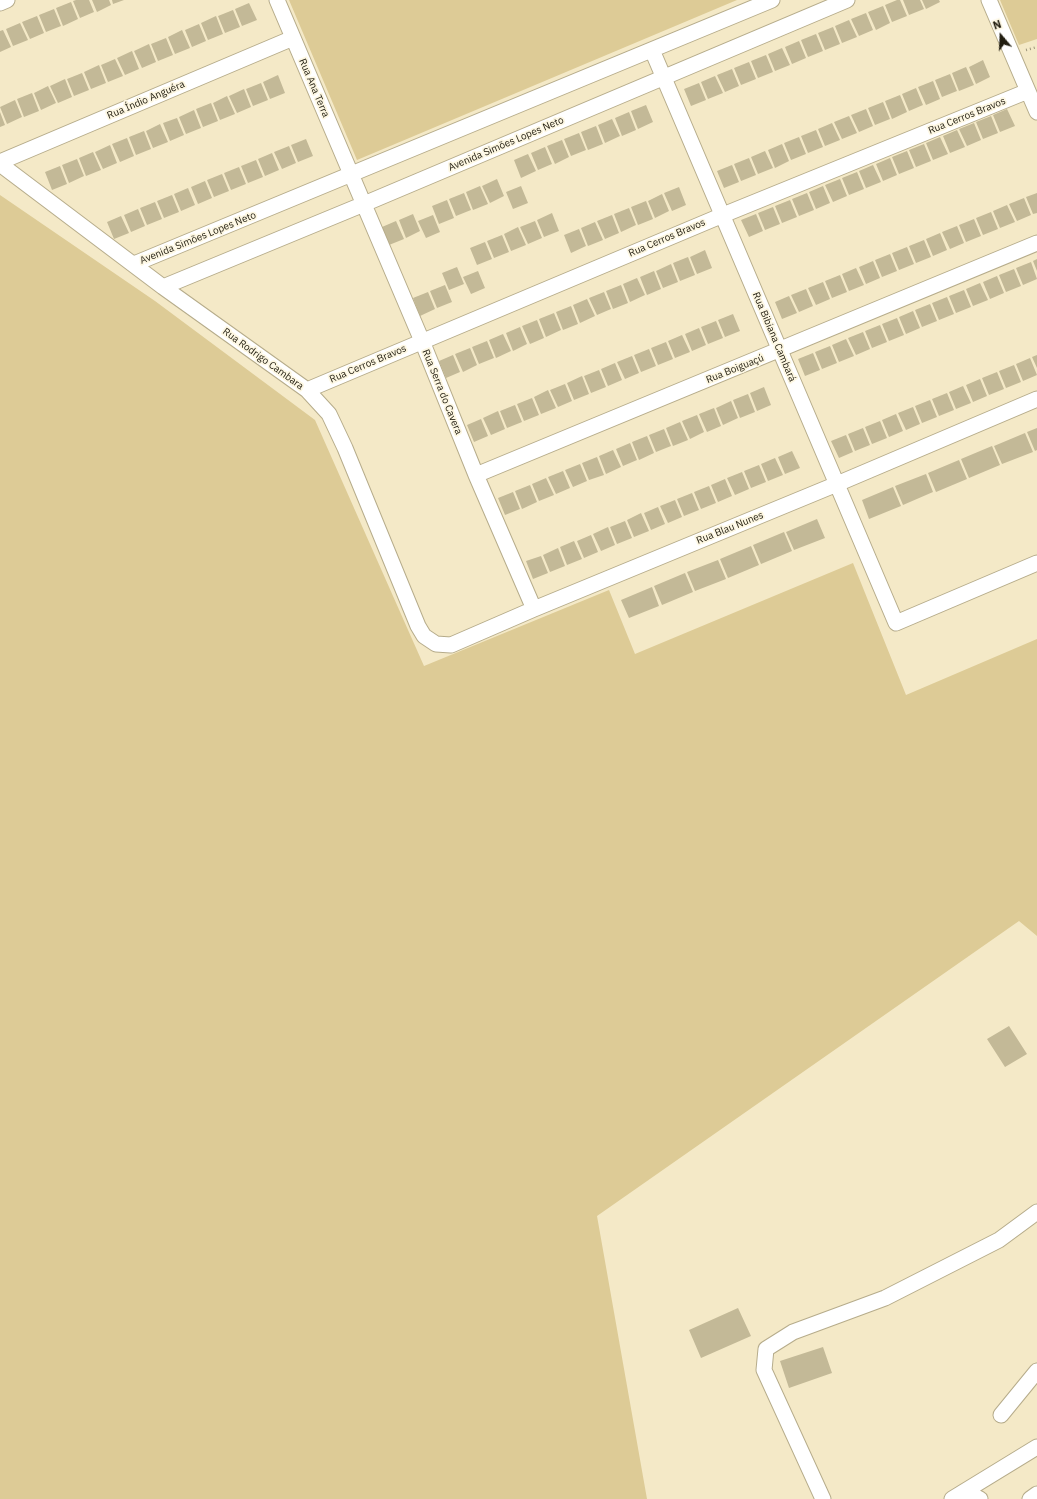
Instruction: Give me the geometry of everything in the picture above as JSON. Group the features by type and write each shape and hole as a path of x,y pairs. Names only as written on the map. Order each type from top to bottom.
{"street":[{"path":"0,3 7,0"},
{"name":"Rua Ana Terra","path":"277,0 351,175"},
{"name":"Avenida Simões Lopes Neto","path":"134,264 772,0"},
{"name":"Avenida Simões Lopes Neto","path":"163,286 364,204 847,0"},
{"path":"990,0 1037,112"},
{"name":"Rua Índio Anguéra","path":"0,163 293,38"},
{"name":"Rua Bibiana Cambará","path":"652,50 896,623 1037,563"},
{"name":"Rua Cerros Bravos","path":"307,390 723,215 1028,91"},
{"name":"Rua Rodrigo Cambara","path":"0,163 163,286 307,390 329,414 345,448 418,626 424,636"},
{"name":"Rua Serra do Cavera","path":"351,175 422,341 476,475 534,609"},
{"name":"Rua Boiguaçú","path":"476,475 1037,243"},
{"name":"Rua Blau Nunes","path":"424,636 436,644 451,645 1037,399"},
{"path":"823,1499 764,1370 766,1349 793,1332 885,1298 999,1240 1037,1212"},
{"path":"1001,1415 1037,1371"},
{"path":"952,1499 1037,1447"},
{"path":"965,1491 980,1499"},
{"path":"1030,1499 1037,1494"}],"shaded area":[{"path":"289,0 737,0 357,160"},
{"path":"1000,0 1037,0 1037,39 1019,45"},
{"path":"0,195 155,301 315,420 424,666 609,590 635,654 853,563 906,695 1037,639 1037,936 1019,921 597,1216 647,1499 0,1499"}],"building":[{"path":"89,0 94,12 80,18 73,1"},
{"path":"92,0 109,0 111,5 97,12"},
{"path":"112,0 124,0 113,4"},
{"path":"900,0 907,16 892,22 885,5"},
{"path":"903,0 920,0 924,9 909,15"},
{"path":"922,0 939,0 940,2 926,9"},
{"path":"71,2 78,19 63,26 56,8"},
{"path":"249,3 257,20 242,26 235,9"},
{"path":"883,6 890,23 876,30 868,12"},
{"path":"54,9 61,26 46,32 39,15"},
{"path":"233,10 240,27 225,33 218,16"},
{"path":"866,13 873,30 859,36 851,19"},
{"path":"37,16 44,33 30,39 22,22"},
{"path":"216,16 223,34 208,40 201,23"},
{"path":"849,20 857,37 842,43 835,26"},
{"path":"20,23 28,40 13,46 6,29"},
{"path":"199,24 206,41 192,47 185,30"},
{"path":"833,27 840,44 825,50 818,33"},
{"path":"3,30 11,47 0,52 0,31"},
{"path":"182,30 190,48 175,54 168,37"},
{"path":"816,34 823,51 808,57 801,40"},
{"path":"166,38 173,55 158,61 151,44"},
{"path":"799,41 806,58 792,64 785,47"},
{"path":"149,44 156,62 142,68 134,51"},
{"path":"782,48 790,65 775,71 768,54"},
{"path":"132,51 139,69 125,75 117,58"},
{"path":"766,55 773,72 758,78 751,61"},
{"path":"115,59 123,76 108,82 101,65"},
{"path":"983,60 990,77 976,84 969,67"},
{"path":"749,62 756,79 741,85 734,68"},
{"path":"99,65 106,83 91,89 84,72"},
{"path":"966,67 974,85 959,91 952,73"},
{"path":"732,69 739,86 725,92 717,75"},
{"path":"82,73 89,90 74,96 67,79"},
{"path":"950,74 957,91 942,97 935,80"},
{"path":"278,75 285,93 270,99 263,82"},
{"path":"715,76 723,93 708,99 701,82"},
{"path":"65,79 72,97 58,103 50,86"},
{"path":"933,81 940,99 926,105 918,87"},
{"path":"261,83 268,100 253,106 246,89"},
{"path":"699,83 706,100 691,106 684,89"},
{"path":"48,86 56,103 41,110 34,93"},
{"path":"916,88 923,105 909,111 902,94"},
{"path":"244,89 251,107 237,113 229,96"},
{"path":"32,93 39,111 24,117 17,99"},
{"path":"900,95 907,112 892,119 885,101"},
{"path":"227,96 235,114 220,120 213,103"},
{"path":"15,100 22,117 7,124 0,107"},
{"path":"883,102 890,119 875,125 868,108"},
{"path":"211,103 218,121 203,127 196,109"},
{"path":"646,105 653,122 638,129 631,111"},
{"path":"866,109 873,126 859,132 851,115"},
{"path":"1007,109 1015,126 1000,132 993,115"},
{"path":"194,110 201,128 186,134 179,117"},
{"path":"0,112 5,125 0,127"},
{"path":"629,112 636,130 622,136 615,118"},
{"path":"849,116 857,133 842,139 834,122"},
{"path":"991,116 998,133 983,139 976,122"},
{"path":"177,118 184,135 170,141 163,123"},
{"path":"612,119 620,136 605,143 598,125"},
{"path":"832,123 840,140 825,146 818,129"},
{"path":"974,123 981,140 967,146 959,129"},
{"path":"160,124 168,142 153,148 146,131"},
{"path":"596,126 603,144 588,150 581,132"},
{"path":"816,130 823,147 808,153 801,136"},
{"path":"957,130 965,147 950,153 943,136"},
{"path":"144,131 151,149 136,155 129,137"},
{"path":"579,133 586,150 571,156 564,139"},
{"path":"799,137 806,154 791,160 784,143"},
{"path":"940,137 948,154 933,160 926,143"},
{"path":"127,138 134,156 120,162 112,144"},
{"path":"306,139 313,156 298,162 291,145"},
{"path":"562,140 569,157 555,164 547,146"},
{"path":"782,144 789,161 775,168 768,150"},
{"path":"924,144 931,161 916,167 909,150"},
{"path":"110,145 117,163 103,169 95,152"},
{"path":"289,146 296,163 282,169 274,152"},
{"path":"545,147 552,164 538,170 531,153"},
{"path":"765,151 773,168 758,174 751,157"},
{"path":"907,151 914,168 899,174 892,157"},
{"path":"93,152 101,170 86,176 79,158"},
{"path":"272,153 279,170 265,176 258,159"},
{"path":"528,154 536,171 521,178 514,160"},
{"path":"749,158 756,175 741,181 734,164"},
{"path":"890,158 897,175 883,181 876,164"},
{"path":"77,159 84,176 69,183 62,165"},
{"path":"256,160 263,177 248,183 241,166"},
{"path":"732,165 739,182 724,188 717,171"},
{"path":"873,165 881,182 866,188 859,171"},
{"path":"60,166 67,184 52,190 45,172"},
{"path":"239,167 246,184 231,190 224,173"},
{"path":"857,172 864,189 849,195 842,178"},
{"path":"222,174 229,191 214,197 207,180"},
{"path":"497,179 504,196 490,203 482,186"},
{"path":"840,179 847,196 833,202 825,185"},
{"path":"205,181 212,198 198,204 191,187"},
{"path":"480,186 488,204 473,210 466,192"},
{"path":"521,186 528,203 513,209 506,192"},
{"path":"823,186 830,203 816,209 809,192"},
{"path":"679,187 686,205 672,211 664,193"},
{"path":"188,188 195,205 181,211 174,194"},
{"path":"464,193 471,210 456,216 449,199"},
{"path":"807,193 814,210 799,216 792,199"},
{"path":"1037,193 1037,213 1033,214 1026,197"},
{"path":"662,194 669,211 655,218 648,201"},
{"path":"172,195 179,212 164,218 157,201"},
{"path":"1024,198 1031,215 1017,221 1009,204"},
{"path":"447,200 454,218 439,224 432,206"},
{"path":"790,200 797,217 782,223 775,206"},
{"path":"646,201 653,219 638,225 631,207"},
{"path":"155,202 162,219 147,225 140,208"},
{"path":"1007,205 1015,222 1000,228 993,211"},
{"path":"773,207 780,224 765,230 758,213"},
{"path":"629,208 636,225 621,232 614,214"},
{"path":"138,209 145,226 131,232 124,215"},
{"path":"991,212 998,229 983,235 976,218"},
{"path":"552,213 559,231 544,237 537,220"},
{"path":"413,214 420,231 406,238 399,220"},
{"path":"756,214 763,231 749,237 741,220"},
{"path":"433,215 440,232 426,238 418,221"},
{"path":"612,215 619,233 605,239 597,221"},
{"path":"121,216 129,233 114,239 107,222"},
{"path":"974,219 981,236 966,242 959,225"},
{"path":"396,221 404,239 389,245 382,227"},
{"path":"535,221 542,238 528,244 520,227"},
{"path":"595,222 603,240 588,246 581,228"},
{"path":"957,226 964,243 950,249 942,232"},
{"path":"518,227 526,245 511,251 504,234"},
{"path":"579,229 586,246 571,253 564,235"},
{"path":"940,233 947,250 933,256 926,239"},
{"path":"502,235 509,252 494,258 487,241"},
{"path":"924,240 931,257 916,263 909,246"},
{"path":"485,242 492,259 477,265 470,248"},
{"path":"907,247 914,264 899,270 892,253"},
{"path":"705,250 712,268 697,274 690,257"},
{"path":"890,254 897,271 882,277 875,260"},
{"path":"688,257 695,275 680,281 673,263"},
{"path":"1037,259 1037,271 1033,261"},
{"path":"873,261 880,278 866,284 859,267"},
{"path":"1031,262 1037,279 1023,285 1016,268"},
{"path":"671,264 678,282 663,288 656,271"},
{"path":"457,267 464,284 449,290 442,273"},
{"path":"856,268 864,285 849,291 842,274"},
{"path":"1014,269 1021,286 1006,292 999,275"},
{"path":"478,271 485,288 471,294 463,277"},
{"path":"654,271 661,289 647,295 640,277"},
{"path":"840,275 847,292 832,298 825,281"},
{"path":"997,276 1004,293 990,299 983,282"},
{"path":"637,278 645,295 630,302 623,284"},
{"path":"823,282 830,299 816,305 808,288"},
{"path":"980,283 988,300 973,306 966,289"},
{"path":"445,285 452,302 437,308 430,291"},
{"path":"621,285 628,303 613,309 606,291"},
{"path":"806,289 813,306 799,312 791,295"},
{"path":"964,290 971,307 956,313 949,296"},
{"path":"428,292 435,309 420,316 413,298"},
{"path":"604,292 611,309 597,315 589,298"},
{"path":"789,296 797,313 782,319 775,302"},
{"path":"947,297 954,314 939,320 932,303"},
{"path":"587,299 595,316 580,323 573,305"},
{"path":"930,304 937,321 922,327 915,310"},
{"path":"571,306 578,324 563,330 556,312"},
{"path":"913,311 920,328 906,334 899,317"},
{"path":"554,313 561,330 546,337 539,319"},
{"path":"733,314 740,331 725,337 718,320"},
{"path":"897,318 904,335 889,341 882,324"},
{"path":"537,320 544,338 530,344 522,326"},
{"path":"716,321 723,338 708,344 701,327"},
{"path":"880,325 887,342 872,348 865,331"},
{"path":"520,327 527,344 513,351 506,333"},
{"path":"699,328 706,345 692,351 685,334"},
{"path":"863,332 870,349 856,355 848,338"},
{"path":"503,334 511,351 496,358 489,340"},
{"path":"682,335 690,352 675,358 668,341"},
{"path":"846,339 854,356 839,362 832,345"},
{"path":"487,341 494,358 479,364 472,347"},
{"path":"666,342 673,359 658,365 651,348"},
{"path":"830,346 837,363 822,369 815,352"},
{"path":"470,348 477,365 463,372 455,354"},
{"path":"649,349 656,366 641,372 634,355"},
{"path":"813,353 820,370 805,376 798,359"},
{"path":"453,355 460,372 446,378 439,361"},
{"path":"1037,355 1037,368 1032,357"},
{"path":"632,356 639,373 625,379 617,362"},
{"path":"1030,358 1037,375 1023,381 1016,364"},
{"path":"615,363 622,380 608,386 601,369"},
{"path":"1014,365 1021,382 1006,388 999,371"},
{"path":"599,370 606,387 591,393 584,376"},
{"path":"997,372 1004,389 989,395 982,378"},
{"path":"582,376 589,394 574,400 567,383"},
{"path":"980,379 987,396 973,402 966,385"},
{"path":"565,384 572,401 558,407 550,390"},
{"path":"963,386 971,403 956,409 949,392"},
{"path":"764,387 771,405 757,411 750,393"},
{"path":"548,390 556,408 541,414 534,397"},
{"path":"947,393 954,410 939,416 932,399"},
{"path":"748,394 755,412 740,418 733,400"},
{"path":"532,398 539,415 524,421 517,404"},
{"path":"930,400 937,417 922,423 915,406"},
{"path":"731,401 738,418 723,425 716,408"},
{"path":"515,405 522,422 507,428 500,411"},
{"path":"913,407 920,424 906,430 898,413"},
{"path":"714,408 721,426 707,432 699,414"},
{"path":"498,411 505,429 491,435 483,418"},
{"path":"896,414 903,431 889,437 882,420"},
{"path":"697,415 704,432 690,439 682,421"},
{"path":"481,419 488,436 474,442 467,425"},
{"path":"880,421 887,438 872,444 865,427"},
{"path":"680,422 688,440 673,446 666,428"},
{"path":"863,428 870,445 855,451 848,434"},
{"path":"1037,428 1037,450 1035,451 1027,432"},
{"path":"664,429 671,446 656,452 649,435"},
{"path":"1025,433 1033,452 1002,464 994,446"},
{"path":"846,435 853,452 839,458 831,441"},
{"path":"647,436 654,453 639,460 632,442"},
{"path":"630,443 637,460 623,466 616,449"},
{"path":"992,446 1000,465 969,478 961,459"},
{"path":"613,450 621,467 606,474 599,456"},
{"path":"792,451 800,468 785,474 778,457"},
{"path":"597,457 604,475 589,480 582,463"},
{"path":"775,458 783,475 768,481 761,464"},
{"path":"959,460 967,479 936,492 928,473"},
{"path":"580,464 587,481 573,487 565,470"},
{"path":"759,465 766,482 751,488 744,471"},
{"path":"563,471 570,488 556,494 548,477"},
{"path":"742,472 749,489 735,495 727,478"},
{"path":"926,474 933,492 903,505 895,486"},
{"path":"546,478 554,495 539,501 532,484"},
{"path":"725,479 732,496 718,502 711,485"},
{"path":"530,485 537,502 522,509 515,491"},
{"path":"709,486 716,503 701,509 694,492"},
{"path":"893,487 901,506 869,519 862,500"},
{"path":"513,492 520,509 505,515 498,498"},
{"path":"692,493 699,510 684,516 677,499"},
{"path":"675,500 682,517 668,523 660,506"},
{"path":"658,507 665,524 651,530 644,513"},
{"path":"641,513 649,531 634,537 627,520"},
{"path":"817,519 825,538 794,550 786,532"},
{"path":"625,521 632,538 617,544 610,527"},
{"path":"608,527 615,545 601,551 593,534"},
{"path":"784,532 792,551 761,564 753,545"},
{"path":"591,535 598,552 584,558 577,541"},
{"path":"574,541 582,559 567,565 560,547"},
{"path":"751,546 759,565 728,578 720,559"},
{"path":"558,548 565,566 550,572 543,555"},
{"path":"541,556 548,573 533,579 526,561"},
{"path":"718,560 726,579 695,591 687,572"},
{"path":"685,573 693,592 662,605 654,586"},
{"path":"652,587 659,606 629,618 621,600"},
{"path":"1009,1026 1027,1054 1005,1067 987,1039"},
{"path":"738,1308 751,1336 701,1358 689,1330"},
{"path":"823,1347 832,1373 789,1388 780,1361"}]}
